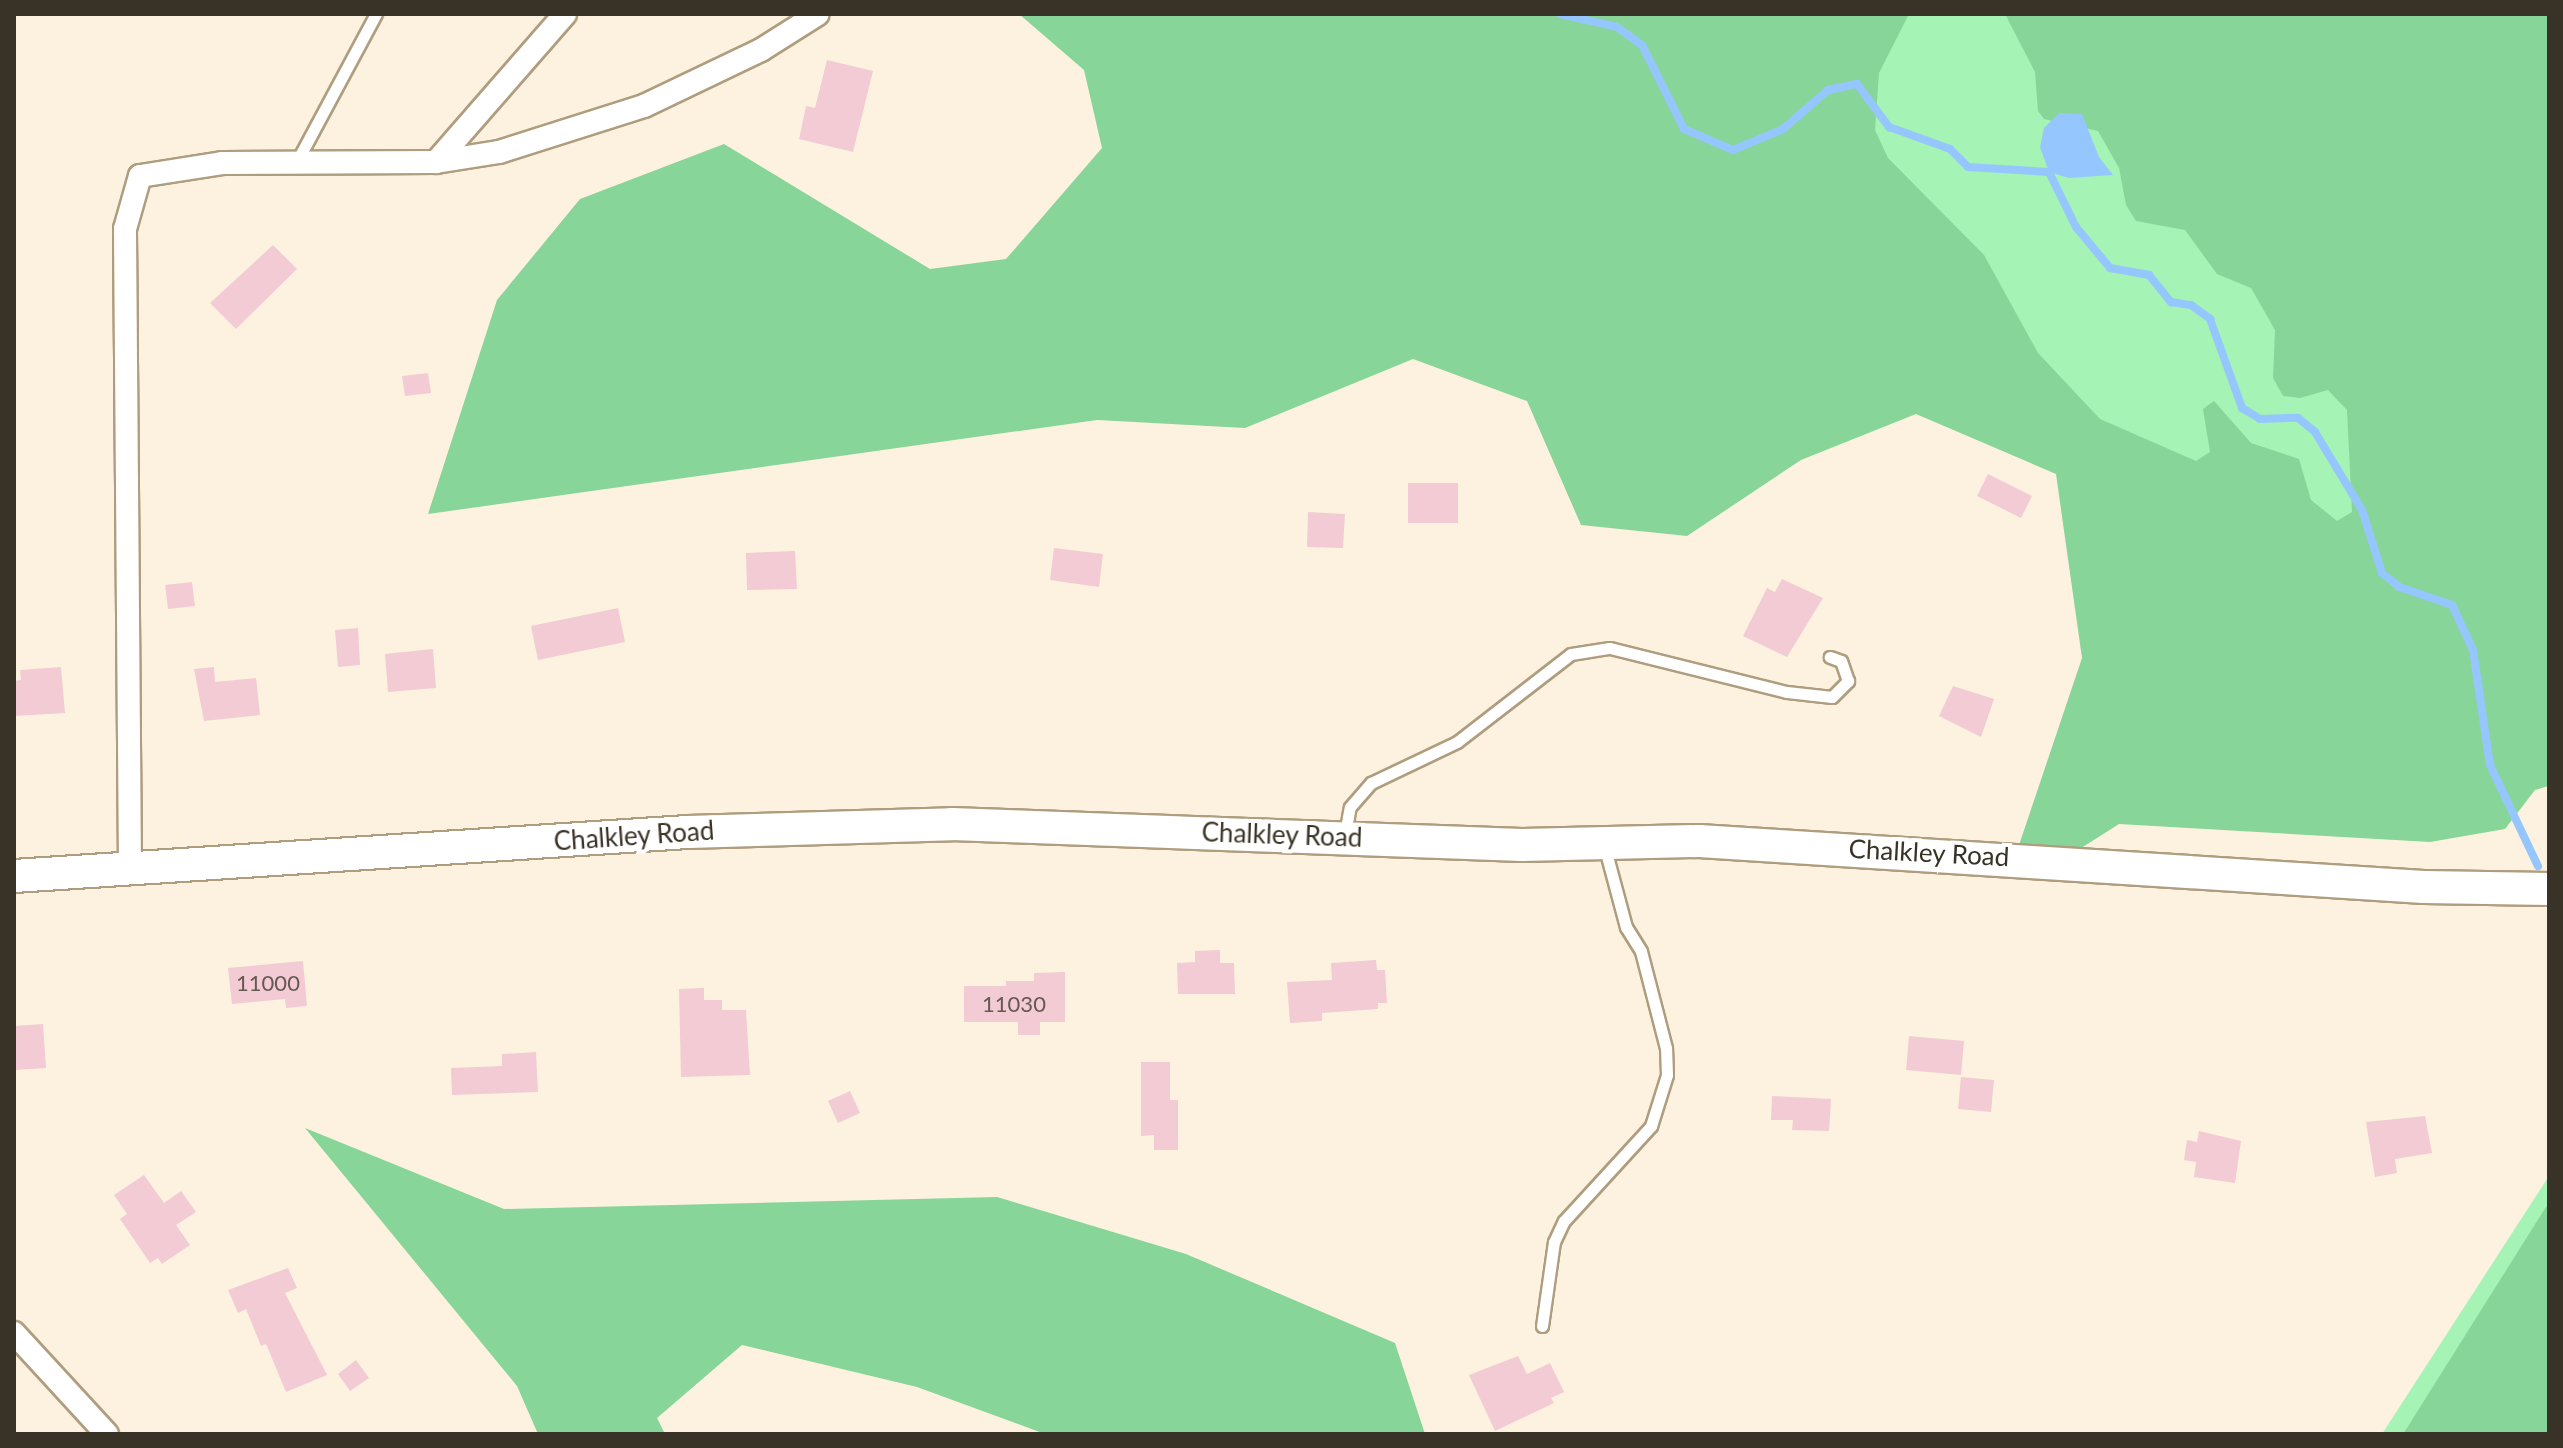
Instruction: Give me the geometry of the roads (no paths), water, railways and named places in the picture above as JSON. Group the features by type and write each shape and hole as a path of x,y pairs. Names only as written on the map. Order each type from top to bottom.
{"street":[{"path":"436,162 565,14"},
{"path":"130,868 129,209 140,176 222,163 436,162 499,152 644,106 761,50 818,14"},
{"name":"Chalkley Road","path":"14,876 817,825 1003,824 1603,845 1699,841 2424,887 2549,889"},
{"path":"14,1333 107,1434"}],"lane":[{"path":"296,164 376,14"},
{"path":"1345,837 1350,807 1371,783 1457,742 1571,654 1610,648 1787,692 1832,697 1848,681 1841,661 1830,657"},
{"path":"1542,1326 1554,1242 1564,1221 1651,1126 1667,1075 1666,1048 1641,951 1626,927 1603,845"}],"water":[{"path":"2059,113 2082,114 2099,157 2113,175 2069,178 2049,172 2040,147 2044,128"}],"waterway":[{"path":"1560,14 1617,27 1642,45 1684,129 1733,150 1783,129 1828,90 1857,84 1889,127 1950,149 1968,167 2049,172 2076,227 2110,268 2149,275 2171,302 2191,305 2210,319 2242,408 2260,419 2298,418 2315,432 2362,510 2382,573 2399,587 2452,605 2473,650 2490,765 2538,866"}]}
